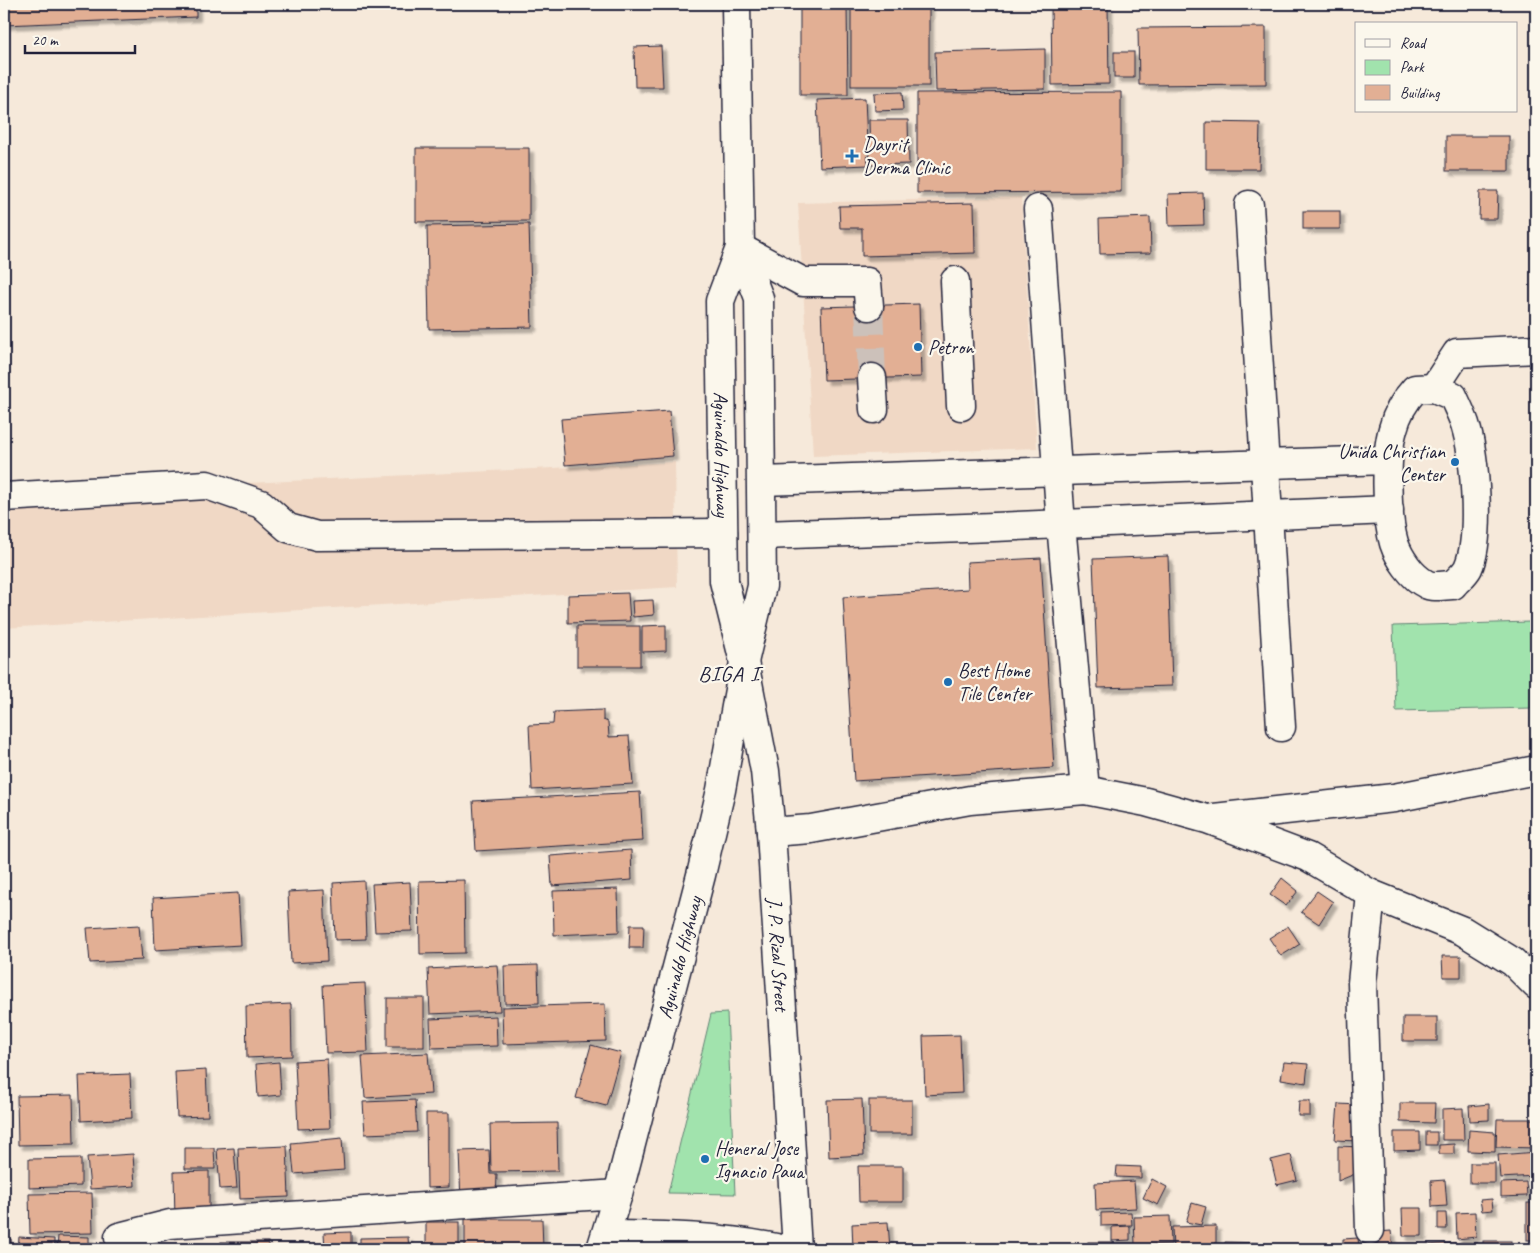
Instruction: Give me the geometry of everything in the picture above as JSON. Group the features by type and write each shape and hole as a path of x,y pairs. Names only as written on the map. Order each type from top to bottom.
{"street":[{"name":"Aguinaldo Highway","path":"604,1242 701,875 721,790 744,662 762,586 759,298 740,248 736,4"},
{"path":"1249,205 1281,727"},
{"path":"1038,209 1061,524 1085,790"},
{"name":"Aguinaldo Highway","path":"740,248 720,301 724,581 744,662"},
{"path":"740,248 802,282 866,282 869,306"},
{"path":"955,281 961,406"},
{"path":"1434,388 1457,353 1536,349"},
{"path":"872,378 874,409"},
{"path":"1434,388 1452,396 1465,424 1471,452 1476,507 1474,538 1467,569 1452,585 1428,586 1411,574 1394,543 1389,510 1387,460 1393,429 1404,402 1415,389 1434,388"},
{"path":"762,481 1387,460"},
{"path":"4,497 207,485 261,504 288,528 317,536 723,533"},
{"path":"762,534 1389,510"},
{"name":"J. P. Rizal Street","path":"744,662 765,772 771,832 797,1249"},
{"path":"1207,819 1394,798 1536,770"},
{"path":"771,832 811,829 970,800 1085,790 1146,802 1207,819 1308,856 1371,894 1463,931 1513,962 1534,980 1536,985"},
{"path":"1370,1230 1362,984 1371,894"},
{"path":"119,1237 170,1224 618,1194"},
{"path":"604,1242 672,1235 714,1238 781,1249"}],"shaded area":[{"name":"Petron","path":"1021,197 1037,448 813,456 798,203"},
{"path":"675,462 677,587 4,628 4,495"}],"green space":[{"path":"1530,622 1532,708 1396,711 1393,626"},
{"path":"727,1013 735,1194 668,1193 711,1014"}],"building":[{"path":"4,4 196,4 196,17 4,25"},
{"path":"800,4 847,4 848,95 800,95"},
{"path":"851,4 929,4 929,86 851,86"},
{"path":"1051,4 1108,4 1109,84 1052,85"},
{"path":"1266,27 1266,84 1139,85 1138,28"},
{"path":"661,46 663,87 635,87 634,47"},
{"path":"1045,49 1045,89 936,91 935,52"},
{"path":"1114,52 1134,52 1134,78 1114,78"},
{"path":"902,92 903,110 875,111 874,93"},
{"path":"1121,92 1121,192 917,193 917,93"},
{"path":"865,98 868,165 820,167 817,100"},
{"path":"869,120 908,120 909,164 870,165"},
{"path":"1206,122 1260,123 1259,169 1206,169"},
{"path":"1446,136 1509,136 1509,171 1446,171"},
{"path":"416,148 529,148 529,221 416,222"},
{"path":"1480,191 1498,191 1497,219 1479,219"},
{"path":"1203,193 1204,225 1169,226 1168,194"},
{"path":"974,203 975,253 862,256 862,228 840,228 839,206"},
{"path":"1303,211 1340,211 1340,229 1303,229"},
{"path":"1150,217 1151,253 1100,254 1099,219"},
{"path":"529,224 532,327 429,329 427,226"},
{"path":"919,304 921,377 824,380 821,307"},
{"path":"669,411 673,456 565,465 561,419"},
{"path":"1168,556 1172,686 1098,688 1093,559"},
{"name":"Best Home Tile Center","path":"1041,558 1054,768 854,781 843,597 968,589 967,562"},
{"path":"628,593 630,621 568,623 568,595"},
{"path":"653,600 654,615 633,617 632,601"},
{"path":"666,625 666,651 642,652 642,626"},
{"path":"577,626 640,626 640,666 577,666"},
{"path":"603,710 603,720 608,722 609,737 629,736 633,784 532,790 529,725 553,724 554,712"},
{"path":"640,792 643,841 476,851 473,801"},
{"path":"631,850 632,880 552,886 550,856"},
{"path":"1282,878 1298,891 1286,906 1270,895"},
{"path":"464,880 465,953 420,954 419,881"},
{"path":"364,881 366,939 335,940 333,883"},
{"path":"410,882 412,931 375,932 372,884"},
{"path":"618,889 619,932 554,935 553,891"},
{"path":"324,890 327,961 291,963 288,892"},
{"path":"1317,891 1333,902 1319,924 1301,912"},
{"path":"238,893 241,945 155,950 153,898"},
{"path":"139,925 142,960 90,963 87,928"},
{"path":"630,925 644,925 643,948 629,948"},
{"path":"1288,926 1300,944 1281,956 1269,938"},
{"path":"1442,956 1461,956 1461,977 1443,977"},
{"path":"497,965 500,1011 430,1014 428,969"},
{"path":"538,965 539,1003 505,1004 504,966"},
{"path":"365,983 368,1052 326,1053 323,985"},
{"path":"387,998 424,998 424,1047 387,1047"},
{"path":"291,1004 292,1056 247,1058 246,1006"},
{"path":"605,1004 606,1041 503,1044 502,1007"},
{"path":"496,1016 497,1046 431,1048 430,1019"},
{"path":"1403,1017 1437,1017 1437,1041 1403,1041"},
{"path":"960,1035 962,1093 925,1095 923,1036"},
{"path":"591,1045 621,1053 606,1106 576,1098"},
{"path":"428,1053 431,1094 365,1098 362,1056"},
{"path":"327,1059 330,1128 298,1129 295,1061"},
{"path":"279,1062 281,1095 258,1097 256,1064"},
{"path":"1284,1062 1308,1064 1306,1083 1281,1079"},
{"path":"206,1070 208,1116 177,1117 175,1072"},
{"path":"130,1074 132,1118 81,1121 79,1076"},
{"path":"73,1095 74,1144 18,1145 17,1096"},
{"path":"862,1099 864,1155 829,1157 827,1100"},
{"path":"415,1100 417,1132 365,1134 363,1102"},
{"path":"869,1100 912,1100 912,1134 869,1134"},
{"path":"1299,1101 1310,1101 1310,1116 1298,1116"},
{"path":"1400,1103 1435,1103 1434,1123 1400,1122"},
{"path":"1338,1104 1360,1105 1358,1141 1335,1140"},
{"path":"1489,1104 1489,1120 1470,1121 1469,1106"},
{"path":"1463,1108 1464,1140 1442,1140 1442,1109"},
{"path":"426,1113 449,1113 449,1187 427,1188"},
{"path":"1497,1119 1535,1119 1535,1148 1496,1147"},
{"path":"557,1123 558,1171 491,1172 490,1124"},
{"path":"1469,1130 1495,1132 1495,1152 1468,1151"},
{"path":"1394,1132 1420,1132 1420,1150 1394,1151"},
{"path":"1426,1132 1437,1132 1437,1145 1426,1145"},
{"path":"342,1138 344,1170 294,1174 291,1143"},
{"path":"1454,1144 1454,1154 1439,1154 1439,1145"},
{"path":"287,1146 289,1197 240,1199 238,1148"},
{"path":"1338,1146 1361,1147 1362,1171 1338,1181"},
{"path":"185,1148 214,1148 215,1169 185,1169"},
{"path":"234,1148 237,1188 220,1189 217,1149"},
{"path":"489,1150 490,1174 497,1174 496,1202 461,1203 459,1151"},
{"path":"1536,1152 1536,1176 1500,1178 1498,1155"},
{"path":"133,1154 135,1186 90,1189 87,1157"},
{"path":"1291,1155 1297,1180 1277,1185 1271,1160"},
{"path":"81,1158 81,1186 29,1188 29,1159"},
{"path":"1470,1163 1495,1163 1495,1183 1470,1183"},
{"path":"858,1166 903,1166 903,1202 859,1202"},
{"path":"1117,1166 1141,1167 1141,1178 1116,1177"},
{"path":"209,1171 209,1221 175,1221 174,1172"},
{"path":"1152,1179 1167,1187 1158,1205 1143,1198"},
{"path":"1445,1180 1447,1206 1432,1207 1431,1181"},
{"path":"1134,1181 1136,1208 1096,1210 1095,1183"},
{"path":"1526,1182 1527,1196 1501,1197 1501,1183"},
{"path":"92,1193 93,1233 30,1234 29,1194"},
{"path":"1492,1199 1493,1210 1482,1211 1480,1200"},
{"path":"1192,1203 1206,1207 1201,1225 1186,1222"},
{"path":"1527,1203 1536,1203 1536,1240 1527,1240"},
{"path":"1402,1208 1422,1208 1422,1236 1403,1236"},
{"path":"1131,1212 1132,1225 1101,1226 1101,1213"},
{"path":"1475,1212 1476,1237 1457,1239 1456,1213"},
{"path":"1438,1213 1446,1213 1447,1229 1438,1229"},
{"path":"1170,1216 1171,1244 1135,1245 1134,1217"},
{"path":"465,1219 542,1219 543,1249 465,1249"},
{"path":"426,1222 459,1222 459,1249 426,1249"},
{"path":"888,1222 890,1249 853,1249 852,1224"},
{"path":"1130,1226 1130,1240 1112,1241 1112,1227"},
{"path":"1216,1226 1216,1249 1173,1249 1172,1227"},
{"path":"1391,1231 1393,1249 1366,1249 1365,1233"},
{"path":"351,1232 351,1249 325,1249 324,1233"},
{"path":"58,1236 89,1237 89,1249 57,1249"},
{"path":"19,1237 54,1239 54,1249 18,1249"},
{"path":"408,1237 409,1249 360,1249 360,1238"},
{"path":"1358,1238 1359,1248 1343,1248 1343,1239"},
{"path":"4,1239 11,1239 12,1249 4,1249"},
{"path":"1483,1241 1511,1241 1511,1249 1483,1249"},
{"path":"221,1242 268,1242 268,1249 221,1249"},
{"path":"1088,1242 1113,1242 1113,1249 1088,1249"},
{"path":"1225,1242 1264,1243 1263,1249 1225,1249"},
{"path":"1455,1243 1455,1249 1427,1249 1427,1245"},
{"path":"1460,1243 1477,1243 1477,1249 1460,1249"},
{"path":"1409,1245 1421,1245 1421,1249 1409,1249"},
{"path":"1169,1248 1169,1249 1124,1249"}],"tunnel":[{"path":"869,306 872,378"}],"place":[{"name":"Dayrit Derma Clinic","path":"852,156"},
{"name":"Petron","path":"918,347"},
{"name":"Unida Christian Center","path":"1455,462"},
{"name":"Best Home Tile Center","path":"948,682"},
{"name":"Heneral Jose Ignacio Paua","path":"705,1159"}],"district":[{"name":"BIGA I","path":"729,674"}]}
